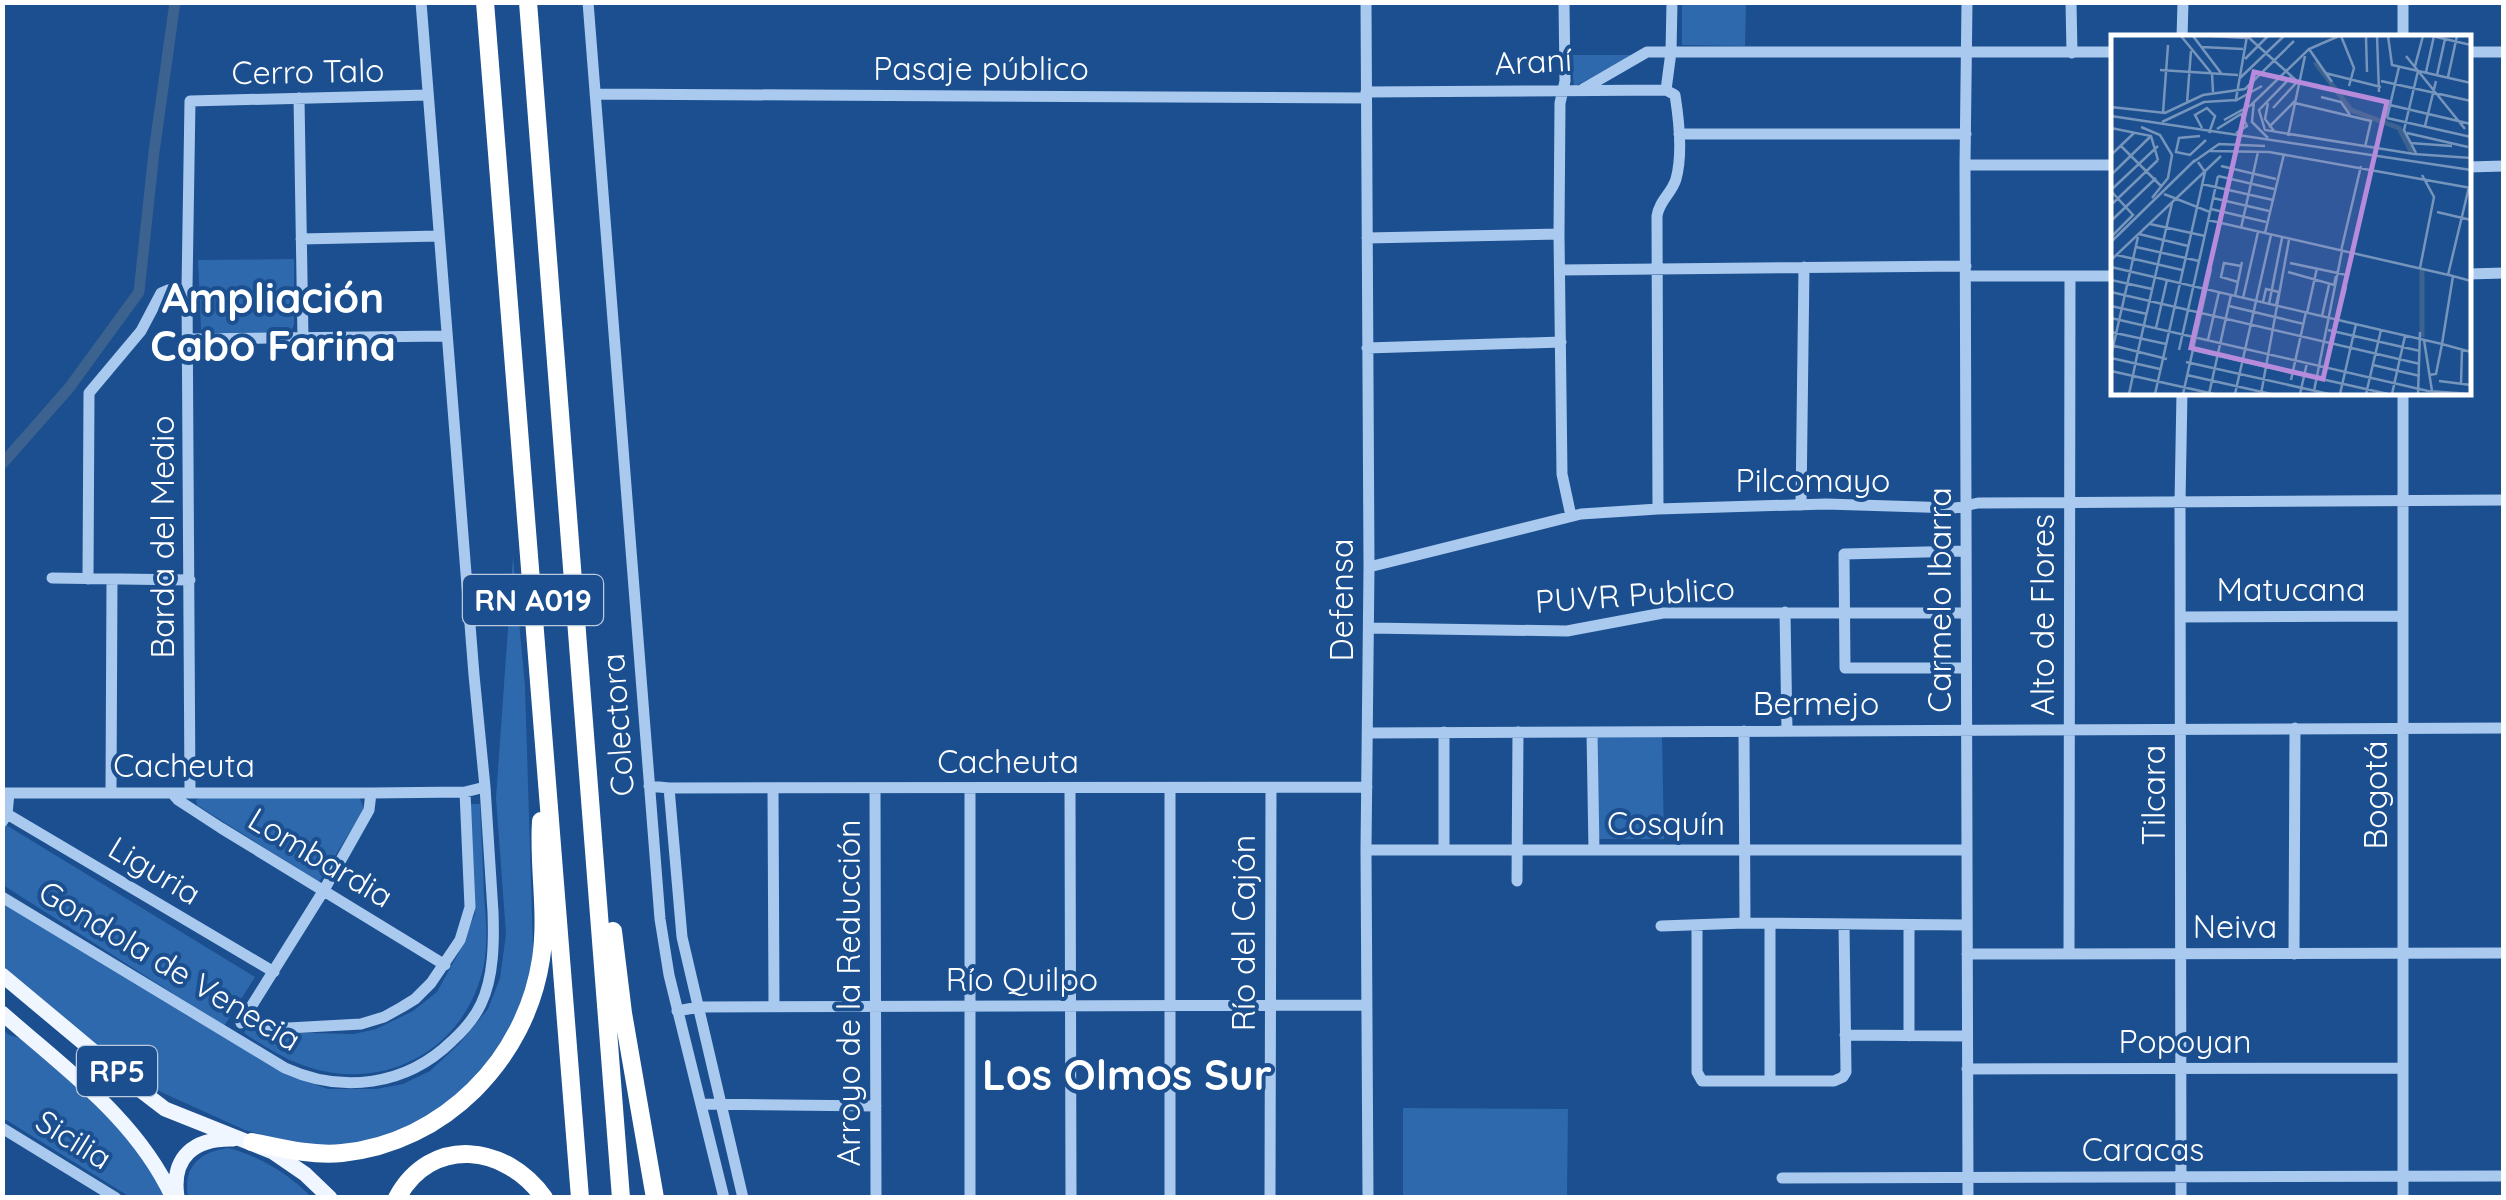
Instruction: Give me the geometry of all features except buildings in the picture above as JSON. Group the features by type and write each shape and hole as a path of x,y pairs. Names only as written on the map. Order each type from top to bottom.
{"highway":[{"name":"RN A019","path":"486,2 580,1198"},
{"name":"RN A019","path":"528,2 621,1198"},
{"path":"566,495 585,581 617,973 655,1198"},
{"path":"249,1141 333,1154 391,1142 450,1110 498,1064 526,1013 541,960 544,925 540,845 546,766"},
{"path":"396,1198 418,1171 461,1154 495,1158 513,1166 528,1177 544,1198"}],"main road":[{"name":"RP5","path":"2,975 166,1109 249,1141"},
{"name":"RP5","path":"2,1013 119,1116 146,1148 175,1198"},
{"path":"175,1198 177,1171 187,1153 218,1139 249,1141 293,1164 330,1198"}],"street":[{"path":"421,2 485,788"},
{"name":"Colectora","path":"588,2 660,919 669,975 724,1198"},
{"name":"Defensa","path":"1366,2 1368,1198"},
{"path":"1564,2 1560,342 1562,474 1570,516"},
{"path":"1666,90 1672,2"},
{"name":"Carmelo Ibarra","path":"1967,2 1968,1198"},
{"path":"2071,2 2072,53"},
{"path":"2182,35 2183,2"},
{"path":"2403,2 2403,35"},
{"name":"Araní","path":"1366,95 1581,90 1647,52 2111,52"},
{"path":"2471,52 2504,52"},
{"path":"1581,90 1666,90 1675,94 1679,134 1676,180 1658,210 1658,509"},
{"name":"Pasaje público","path":"595,94 1366,95"},
{"name":"Cerro Talo","path":"190,101 428,95"},
{"path":"298,98 303,338"},
{"name":"Barda del Medio","path":"190,101 190,792"},
{"path":"1679,134 1966,134"},
{"path":"1966,165 2111,165"},
{"path":"2471,166 2504,166"},
{"path":"1367,238 1559,234"},
{"path":"301,239 439,236"},
{"path":"1560,270 1804,267 2111,276"},
{"path":"1801,505 1804,267"},
{"path":"2471,274 2504,273"},
{"name":"Alto de Flores","path":"2069,954 2070,276"},
{"path":"88,579 90,393 141,331 161,292 188,288"},
{"path":"188,339 447,336"},
{"path":"1367,348 1560,342"},
{"name":"Tilcara","path":"2181,1198 2182,395"},
{"name":"Bogotá","path":"2403,395 2403,1198"},
{"name":"Pilcomayo","path":"1369,567 1570,516 1658,509 2504,500"},
{"path":"1966,551 1844,554 1844,668 1966,668"},
{"path":"52,578 190,580"},
{"path":"111,792 112,579"},
{"path":"1785,612 1788,731"},
{"name":"PUVR Publico","path":"1369,628 1567,631 1663,613 1966,613"},
{"name":"Matucana","path":"2180,617 2403,616"},
{"path":"2294,728 2294,954"},
{"name":"Bermejo","path":"1368,733 2504,728"},
{"path":"1744,731 1745,923"},
{"path":"1444,732 1444,850"},
{"path":"1518,732 1518,881"},
{"path":"1592,732 1594,850"},
{"name":"Cacheuta","path":"649,786 1367,788"},
{"name":"Cacheuta","path":"6,793 372,793 465,792 485,788"},
{"name":"Gondola de Venecia","path":"2,897 298,1074 352,1084 381,1080 410,1070 437,1054 456,1038 480,1006 488,982 494,931 485,788"},
{"path":"670,788 678,913 743,1198"},
{"path":"773,788 774,1006"},
{"name":"Arroyo de la Reducción","path":"876,788 876,1198"},
{"path":"970,788 970,1198"},
{"path":"1070,788 1071,1198"},
{"path":"1170,788 1170,1198"},
{"name":"Río del Cajón","path":"1270,1198 1271,788"},
{"name":"Lombardia","path":"172,792 220,828 445,965"},
{"path":"243,1020 298,1028 351,1026 373,1022 415,1000 460,940 470,907 465,792"},
{"path":"5,818 6,793"},
{"path":"232,1036 324,890 368,810 372,793"},
{"name":"Liguria","path":"5,818 274,972"},
{"name":"Cosquín","path":"1366,850 1966,850"},
{"path":"1770,924 1770,1080"},
{"path":"1696,926 1698,1077 1706,1082 1840,1080 1846,1072 1844,924"},
{"path":"1909,925 1909,1036"},
{"path":"1661,926 1967,925"},
{"name":"Neiva","path":"1967,954 2504,953"},
{"name":"Río Quilpo","path":"678,1010 699,1006 1367,1005"},
{"path":"1845,1036 1967,1036"},
{"name":"Popoyan","path":"1967,1070 2403,1068"},
{"path":"701,1104 876,1106"},
{"name":"Sicilia","path":"2,1128 116,1198"},
{"name":"Caracas","path":"1782,1178 2504,1176"}],"shaded area":[{"path":"1682,3 1746,3 1745,46 1682,45"},
{"path":"1571,55 1632,55 1574,87"},
{"path":"294,259 292,330 287,334 204,334 198,260"},
{"path":"513,557 525,686 531,977 510,1029 471,1084 424,1119 371,1142 312,1149 245,1130 150,1087 3,969 2,901 290,1076 328,1089 376,1089 403,1084 430,1071 488,1009 500,978 506,934 496,798"},
{"path":"1595,735 1662,735 1664,839 1596,839"},
{"path":"355,797 364,809 319,882 197,805 196,800 200,798"},
{"path":"469,804 480,804 485,956 475,993 443,1039 397,1067 341,1074 293,1062 244,1033 248,1026 267,1032 354,1034 376,1029 413,1011 437,992 475,914"},
{"path":"6,825 255,977 224,1026 3,885 2,830"},
{"path":"2,1029 24,1039 123,1131 147,1162 166,1197 130,1197 3,1118"},
{"path":"1403,1108 1568,1109 1567,1197 1403,1197"},
{"path":"228,1148 273,1167 311,1197 188,1197 188,1178 195,1163 208,1153"}],"waterway":[{"path":"2,464 69,388 139,292 175,2"}],"district":[{"name":"Ampliación Cabo Farina","path":"273,321"},
{"name":"Los Olmos Sur","path":"1127,1074"}]}
